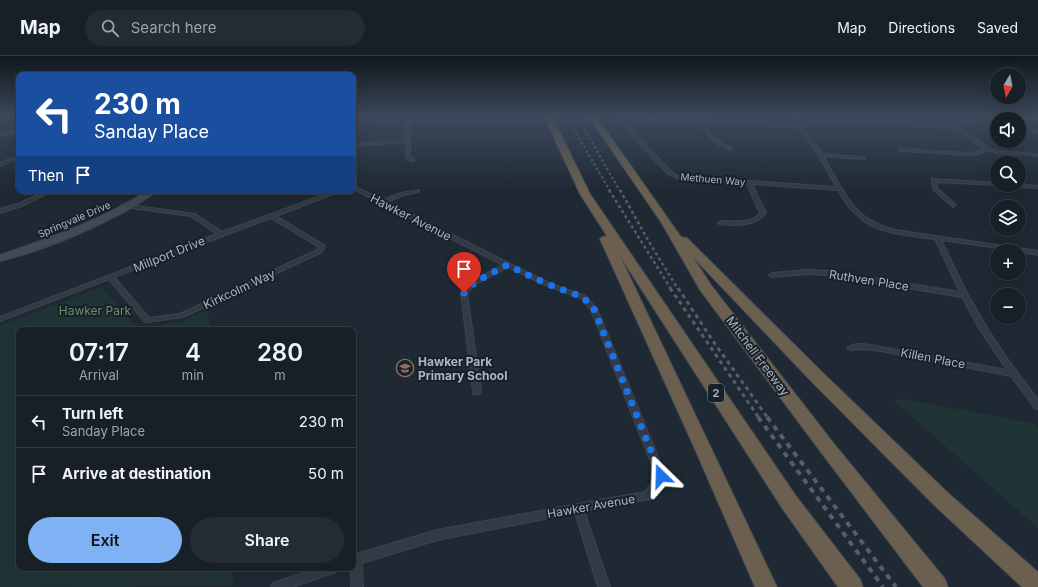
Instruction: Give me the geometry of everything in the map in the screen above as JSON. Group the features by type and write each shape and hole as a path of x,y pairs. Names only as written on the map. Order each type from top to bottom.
{"highway":[{"name":"2","path":"560,141 585,194 789,502 852,587"},
{"name":"Mitchell Freeway","path":"609,141 666,222 705,288 829,450 937,587"},
{"path":"585,194 703,447 766,587"},
{"path":"666,222 827,387 940,498 1038,587"}],"street":[{"path":"356,145 408,141 408,156 412,160"},
{"name":"Methuen Way","path":"640,141 673,175 685,178 841,189"},
{"path":"714,141 730,148"},
{"path":"810,141 821,155 854,211 867,221 889,230 1038,253"},
{"path":"975,141 987,149 998,152 1038,155"},
{"path":"902,150 977,154 987,149"},
{"path":"821,155 862,158"},
{"path":"0,165 14,159"},
{"path":"953,205 935,188 934,180 990,184"},
{"path":"721,223 754,220 761,217 763,213 749,183"},
{"path":"1026,186 1036,187 1038,191"},
{"name":"Hawker Avenue","path":"356,189 507,265 547,284 583,297 594,309 661,476 648,496 437,535 356,558"},
{"path":"382,202 403,194 417,191"},
{"path":"0,211 20,205 44,194"},
{"name":"Springvale Drive","path":"0,254 38,243 127,206 142,194"},
{"name":"Springvale Drive","path":"0,258 40,245 91,225 147,194"},
{"name":"Millport Drive","path":"0,319 110,278 221,234 331,194"},
{"path":"127,206 193,215 221,234"},
{"name":"Kirkcolm Way","path":"110,278 148,320 181,316 320,251 322,246 272,216"},
{"path":"937,238 965,295 984,329 1014,374 1038,406"},
{"path":"476,392 464,293 475,282 507,265"},
{"name":"Ruthven Place","path":"772,275 807,272 828,273 965,295"},
{"name":"Killen Place","path":"851,348 864,347 881,349 1014,374"},
{"path":"578,508 604,587"},
{"path":"277,587 323,571"},
{"path":"355,571 357,587"}],"green space":[{"name":"Hawker Park","path":"101,287 136,327 16,327 16,571 232,571 234,586 0,587 0,326"},
{"name":"Hawker Park","path":"208,309 210,327 136,327 180,322"},
{"path":"904,399 1036,424 1038,427 1038,528 893,400"}],"railway":[{"path":"581,141 610,191"},
{"path":"591,141 620,191"},
{"path":"609,190 671,289"},
{"path":"620,190 649,242 678,289"},
{"path":"670,288 759,418"},
{"path":"678,288 715,344 768,418"},
{"path":"758,417 883,587"},
{"path":"767,417 896,587"}],"place":[{"name":"Hawker Park Primary School","path":"405,368"}],"route":[{"path":"464,293 475,282 507,265 547,284 583,297 594,309 661,476"}]}
